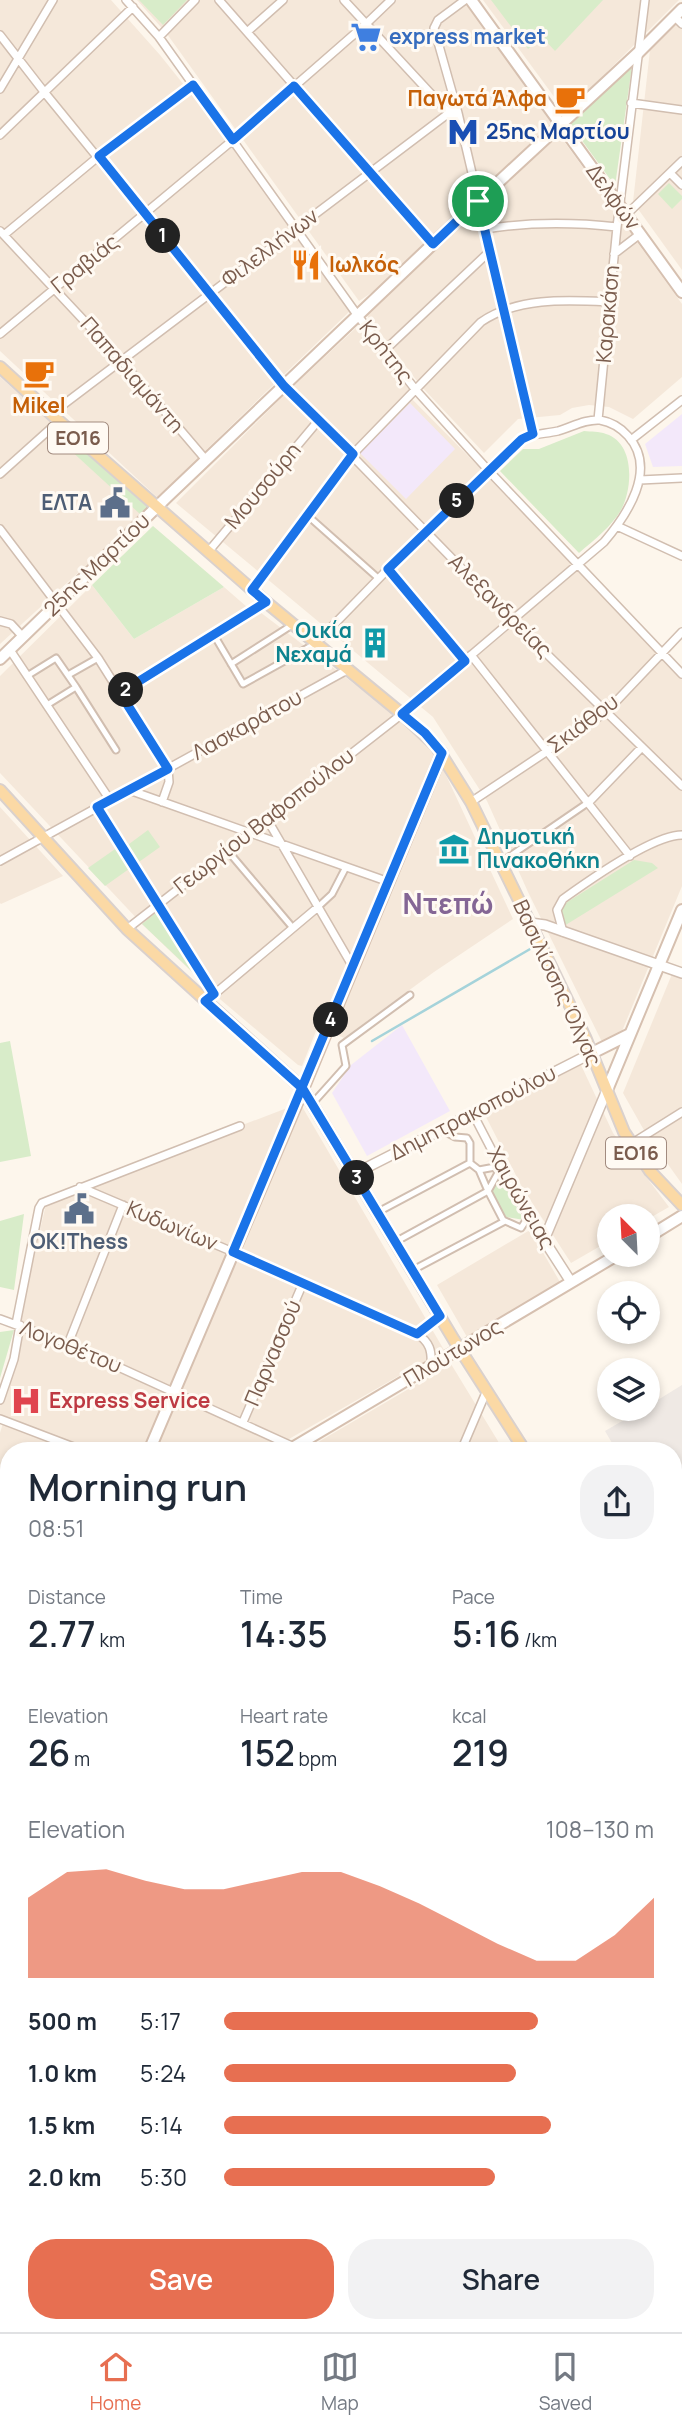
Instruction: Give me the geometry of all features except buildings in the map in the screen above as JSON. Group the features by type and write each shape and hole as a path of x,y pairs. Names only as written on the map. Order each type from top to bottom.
{"main road":[{"name":"Δελφών","path":"471,0 682,292"},
{"name":"25ης Μαρτίου","path":"0,659 478,201 679,17"},
{"name":"Βασιλίσσης Όλγας","path":"0,367 292,625 425,733 442,753 471,802 530,923 592,1052 631,1143 655,1178 682,1205"},
{"path":"153,1442 442,753"},
{"path":"0,790 127,929 209,998 303,1089 519,1442"},
{"path":"607,1090 682,910"},
{"path":"592,1052 630,1034"},
{"path":"660,1230 682,1216"},
{"name":"Πλούτωνος","path":"306,1442 597,1267"}],"street":[{"path":"0,89 53,0"},
{"name":"Κρήτης","path":"126,0 159,37 358,316 415,388 489,471 682,674"},
{"path":"159,37 195,0"},
{"path":"219,0 433,244"},
{"path":"247,32 283,0"},
{"path":"344,0 445,109 458,113"},
{"name":"Γραβιάς","path":"0,334 233,140 391,0"},
{"path":"465,0 438,20 434,28 458,113 533,434"},
{"name":"Καρακάση","path":"598,420 617,227 623,211 631,103 645,0"},
{"path":"0,135 133,7"},
{"name":"Αλεξανδρείας","path":"0,35 284,386 512,620 681,783"},
{"path":"2,233 193,85"},
{"path":"631,103 682,110"},
{"name":"Φιλελλήνων","path":"0,474 55,417 120,359 445,116 458,113"},
{"path":"623,211 682,161"},
{"path":"670,173 682,185"},
{"path":"485,229 569,223 617,227"},
{"name":"Παπαδιαμάντη","path":"2,233 120,359 206,460"},
{"path":"614,254 640,234"},
{"path":"385,350 490,250"},
{"path":"252,590 353,454 481,322 504,311 553,301 609,302"},
{"path":"631,440 682,400"},
{"path":"214,635 243,684 315,644 426,530 522,439 533,434 558,431 579,423 598,420 610,423 620,428 631,440 638,457 640,480 682,478"},
{"name":"Μουσούρη","path":"208,552 318,421"},
{"name":"Γεωργίου Βαφοπούλου","path":"127,929 402,714 604,542 617,526 640,480"},
{"path":"307,514 378,578"},
{"path":"617,526 682,556"},
{"path":"0,529 98,658 168,769 169,782 162,802"},
{"path":"388,569 547,751 630,856"},
{"path":"120,693 266,602"},
{"path":"0,621 11,624 23,637"},
{"path":"231,664 292,625"},
{"name":"Σκιάθου","path":"471,802 606,712 682,632"},
{"path":"10,650 110,800"},
{"path":"27,677 56,658 116,750"},
{"path":"68,675 98,658"},
{"name":"Λασκαράτου","path":"0,861 347,670"},
{"path":"47,705 76,687"},
{"path":"500,863 589,802 642,747"},
{"path":"129,790 388,882"},
{"path":"97,807 158,904 209,998 332,894 346,867"},
{"path":"267,820 353,967"},
{"path":"563,932 557,911 560,902 630,856 671,835 682,835"},
{"path":"228,850 293,928"},
{"path":"530,923 545,925 682,973"},
{"path":"312,1104 346,1066 342,1045 410,995"},
{"name":"Δημητρακοπούλου","path":"354,1174 439,1128 592,1052"},
{"path":"544,1240 607,1090"},
{"name":"Χαιρώνειας","path":"472,1112 513,1191 571,1282"},
{"path":"631,1143 682,1112"},
{"path":"0,1400 14,1359 39,1208 47,1200 240,1126"},
{"path":"439,1128 455,1137 467,1138 470,1143 470,1163"},
{"path":"470,1163 479,1170 505,1221 521,1228 529,1216"},
{"path":"378,1212 470,1163"},
{"path":"396,1242 488,1191 498,1173 495,1167 479,1170"},
{"name":"Κυδωνίων","path":"80,1187 417,1334"},
{"path":"68,1344 123,1205"},
{"path":"412,1270 505,1221"},
{"name":"Παρνασσού","path":"243,1422 303,1283"},
{"path":"431,1366 431,1350 426,1341 417,1334 440,1316"},
{"name":"Λογοθέτου","path":"0,1319 68,1344 175,1391 243,1422 279,1442"},
{"path":"465,1442 487,1390"},
{"path":"0,1419 60,1442"}],"shaded area":[{"path":"0,0 111,0 160,55 236,150 351,310 208,448 160,500 0,351"},
{"path":"137,0 471,0 555,124 377,289 359,301 167,34"},
{"path":"483,0 679,0 566,113"},
{"path":"682,19 682,270 633,202 650,50"},
{"path":"558,133 682,304 682,377 633,419 609,407 589,405 572,408 560,415 518,419 484,453 420,385 365,313"},
{"path":"358,326 409,389 406,393 561,550 682,678 682,886 620,1036 603,1044 528,892 487,801 433,717 176,503 285,394"},
{"path":"0,377 149,508 0,644"},
{"path":"410,403 455,449 406,499 360,453"},
{"path":"682,414 682,466 653,467 645,444"},
{"path":"92,585 134,639 224,587 255,614 260,612 403,721 427,743 445,773 513,919 434,972 344,1038 318,1026 302,1066 298,1065 221,1000 142,924 0,773 0,676"},
{"path":"0,807 63,876 1,904 0,903"},
{"path":"672,974 682,977 682,1184 645,1132 623,1093"},
{"path":"402,1025 450,1111 367,1156 332,1093 351,1065"},
{"path":"581,1065 613,1133 669,1207 660,1212 660,1204 597,1204 597,1248 571,1263 522,1187 484,1113"},
{"path":"300,1103 444,1350 284,1442 0,1442 3,1423 0,1419 0,1406 15,1359 19,1321 47,1200"},
{"path":"530,1230 560,1282 467,1337 437,1285"},
{"path":"451,1364 499,1442 318,1442"},
{"path":"682,1385 682,1442 611,1442 605,1431 622,1421 660,1421 660,1399"}],"green space":[{"path":"139,0 187,0 163,25"},
{"path":"491,0 603,0 555,51 542,37 528,49"},
{"path":"632,66 615,186 570,124"},
{"path":"669,183 682,196 672,209 658,194"},
{"path":"584,431 603,433 615,439 627,456 629,479 625,501 617,516 579,553 500,471 523,449 539,449"},
{"path":"62,432 149,508 141,515 55,436"},
{"path":"153,526 224,587 134,639 92,585"},
{"path":"148,830 160,847 105,886 88,868 118,847 121,850"},
{"path":"634,860 652,863 658,868 564,926 560,916 561,906"},
{"path":"157,912 200,979 142,924"},
{"path":"10,1041 31,1156 0,1162 0,1043"},
{"path":"500,1178 524,1220 506,1217 491,1191"},
{"path":"24,1214 14,1290 0,1287 0,1221"},
{"path":"14,1330 0,1378 0,1332"}],"waterway":[{"path":"372,1041 537,945"}],"place":[{"name":"express market","path":"366,37"},
{"name":"Παγωτά Άλφα","path":"570,99"},
{"name":"25ης Μαρτίου","path":"463,132"},
{"name":"Ιωλκός","path":"306,265"},
{"name":"Mikel","path":"39,373"},
{"name":"ΕΛΤΑ","path":"115,503"},
{"name":"Οικία Νεχαμά","path":"375,643"},
{"name":"Δημοτική Πινακοθήκη","path":"454,849"},
{"name":"OK!Thess","path":"79,1209"},
{"name":"Express Service","path":"26,1401"}],"district":[{"name":"Ντεπώ","path":"448,904"}],"route":[{"path":"478,201 433,244 294,86 233,140 193,85 99,156 284,386 353,454 252,590 266,602 120,693 168,769 97,807 214,994 205,1001 303,1089 440,1316 417,1334 233,1252 303,1089 442,753 425,733 402,714 465,661 388,569 522,439 533,434 478,201"}]}
